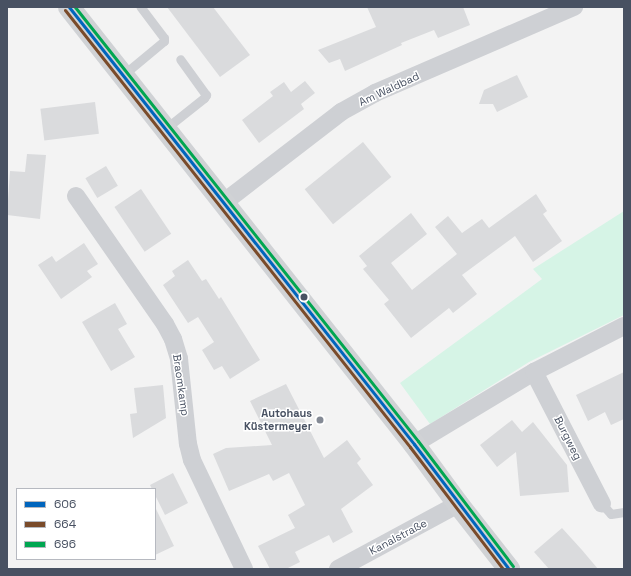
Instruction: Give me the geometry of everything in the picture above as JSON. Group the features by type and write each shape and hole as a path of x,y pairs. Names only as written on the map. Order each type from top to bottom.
{"street":[{"path":"68,7 414,444 458,504 509,569"},
{"name":"Am Waldbad","path":"223,203 342,112 376,93 574,7"},
{"name":"Braomkamp","path":"76,196 173,339 179,359 188,444 192,460 244,569"},
{"path":"414,444 534,372 624,326"},
{"name":"Burgweg","path":"534,372 602,504"},
{"name":"Kanalstraße","path":"338,569 458,504"}],"lane":[{"path":"123,76 164,41 164,38 141,7"},
{"path":"166,129 206,95 180,59"},
{"path":"602,504 610,514 624,512"}],"green space":[{"path":"624,211 624,315 529,362 430,424 400,383 542,279 533,269"}],"building":[{"path":"167,7 213,7 250,55 220,77"},
{"path":"367,7 463,7 470,25 438,38 434,30 401,43 402,45 345,71 340,59 329,63 318,50 376,27"},
{"path":"517,75 528,97 497,112 493,104 479,104 484,90"},
{"path":"305,81 315,93 301,104 304,109 259,143 242,120 273,96 270,92 284,82 291,92"},
{"path":"95,102 99,134 44,140 40,109"},
{"path":"363,142 391,177 333,224 305,189"},
{"path":"27,154 46,155 40,219 7,215 10,171 25,172"},
{"path":"106,166 118,186 97,198 85,178"},
{"path":"141,189 171,234 145,252 114,207"},
{"path":"536,194 547,211 543,214 562,241 533,262 515,236 462,275 477,294 453,313 449,308 411,338 384,304 389,300 363,269 367,266 359,256 411,213 427,234 391,263 412,290 457,254 435,227 448,216 462,233 482,219 489,228"},
{"path":"84,243 98,264 87,271 92,277 61,299 38,265 52,256 56,262"},
{"path":"188,260 202,281 206,279 219,299 221,297 260,360 230,379 222,366 214,370 202,350 214,342 198,317 188,323 163,285 175,276 172,271"},
{"path":"115,303 127,324 118,329 135,357 111,371 82,322"},
{"path":"624,372 624,419 611,425 605,412 588,421 576,395"},
{"path":"286,384 324,458 347,440 361,459 357,463 373,485 341,509 353,532 333,543 329,535 295,552 300,562 286,569 270,569 258,546 295,528 288,515 305,505 289,473 273,481 269,474 229,491 213,454 226,448 272,445 250,401"},
{"path":"163,385 166,418 133,438 130,414 137,413 134,388"},
{"path":"512,420 522,432 533,422 567,465 569,492 520,496 516,452 497,467 480,445"},
{"path":"173,473 188,503 165,515 156,497 156,488 152,488 150,485"},
{"path":"156,509 174,546 156,555"},
{"path":"562,528 598,569 549,569 534,552"}],"transit line":[{"name":"606","path":"69,7 414,444 509,569"},
{"name":"696","path":"75,7 418,441 513,566"},
{"name":"664","path":"65,10 410,447 503,569"}],"place":[{"name":"Autohaus Küstermeyer","path":"320,420"}]}
